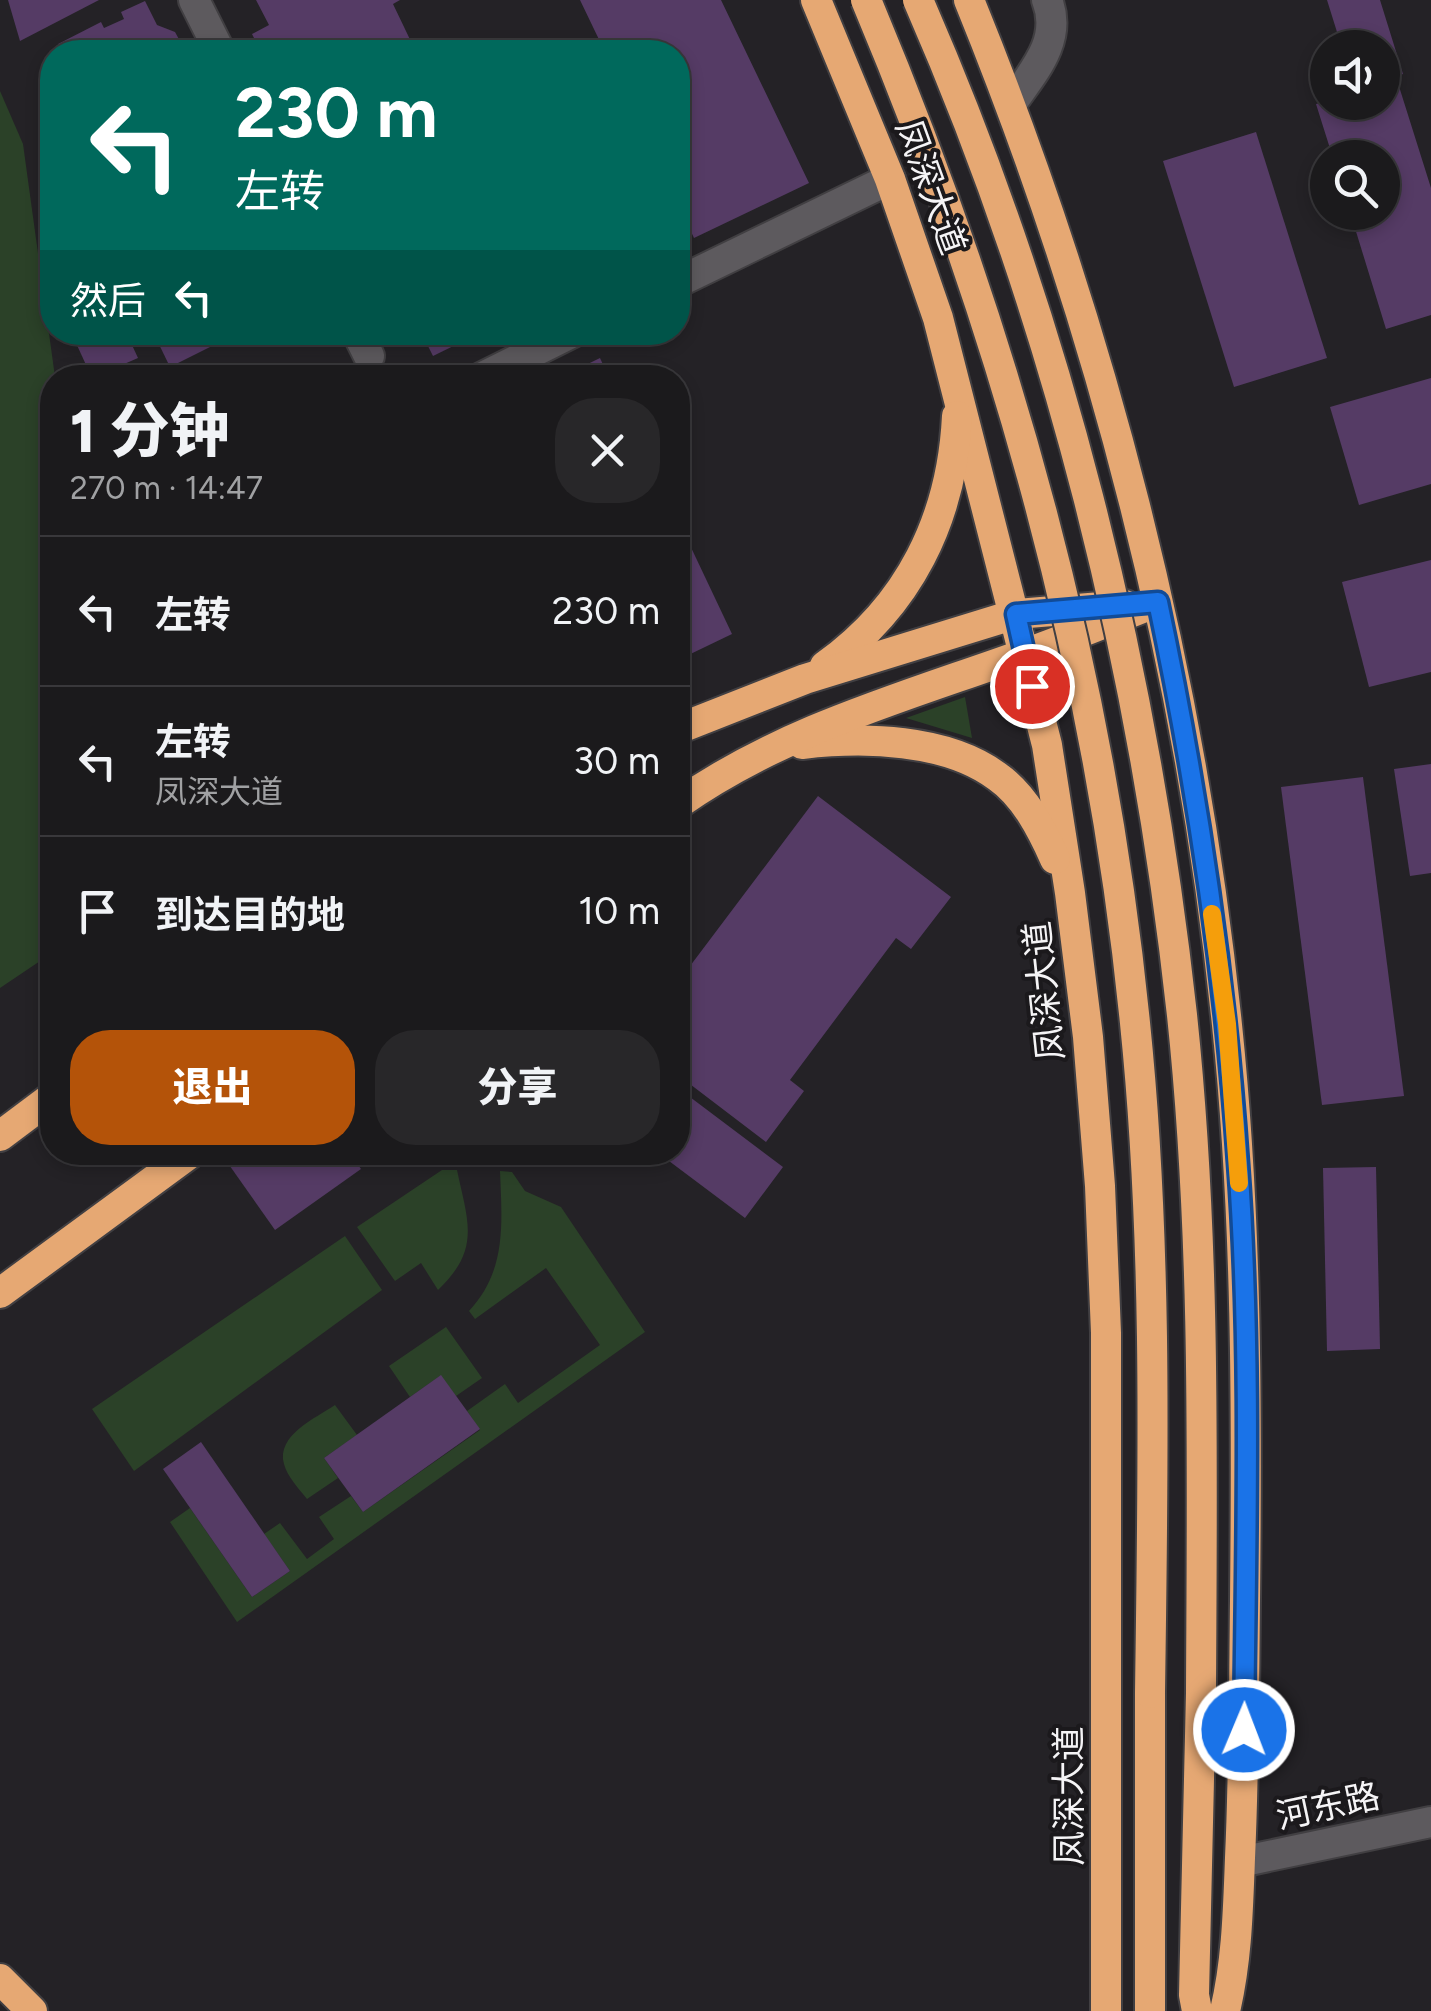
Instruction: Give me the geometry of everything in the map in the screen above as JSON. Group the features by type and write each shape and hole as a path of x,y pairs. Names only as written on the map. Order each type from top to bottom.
{"highway":[{"name":"凤深大道","path":"816,0 890,179 938,318 1047,744 1070,894 1100,1186 1106,1333 1106,2011"},
{"name":"凤深大道","path":"866,0 926,150 989,330 1067,614 1098,762 1135,1022 1146,1155 1154,1426 1150,2011"},
{"name":"凤深大道","path":"918,0 1002,218 1066,416 1117,620 1159,847 1182,1018 1199,1289 1201,1693 1196,2011"},
{"path":"969,0 1012,104 1062,251 1158,602 1182,713 1227,1024 1238,1167 1246,1491 1240,1862 1235,1967 1225,2011"},
{"path":"805,679 842,654 875,624 923,556 949,484 957,388"},
{"path":"690,724 805,679 1016,614 1158,602"},
{"path":"690,797 770,750 840,719 1158,602"},
{"path":"770,750 814,743 879,742 943,753 981,766 1022,801 1051,848 1070,894"},
{"path":"0,1136 40,1106"},
{"path":"0,1294 174,1165"},
{"path":"0,1979 32,2011"}],"street":[{"path":"194,0 214,40"},
{"path":"1012,104 1048,50 1052,12 1048,0"},
{"path":"690,276 890,179"},
{"path":"506,365 547,345"},
{"name":"河东路","path":"1240,1862 1431,1822"}],"green space":[{"path":"0,91 23,144 40,268 40,345 51,345 53,365 40,365 40,961 0,988"},
{"path":"965,697 972,738 906,718"},
{"path":"442,1170 457,1170 465,1205 468,1234 461,1261 438,1290 421,1263 395,1281 357,1227"},
{"path":"500,1171 512,1172 525,1191 561,1207 645,1332 237,1622 170,1522 190,1508 252,1597 290,1571 264,1534 280,1523 307,1559 334,1539 319,1517 351,1496 363,1512 480,1430 467,1411 505,1384 518,1403 600,1345 546,1268 475,1319 469,1311 490,1279 500,1246"},
{"path":"345,1236 382,1290 134,1471 92,1409"},
{"path":"446,1327 482,1378 456,1396 440,1376 410,1397 389,1366"},
{"path":"335,1405 357,1435 324,1458 338,1478 307,1499 288,1473 283,1454 299,1428"}],"building":[{"path":"8,0 99,0 20,41"},
{"path":"256,0 400,0 393,4 410,40 255,40 252,34 269,25"},
{"path":"580,0 721,0 809,183 694,238 690,230 690,40 599,40"},
{"path":"1327,0 1380,0 1389,30 1336,30"},
{"path":"145,1 157,25 175,32 179,40 66,40 101,22 104,28 124,19 121,12"},
{"path":"1400,90 1431,188 1431,315 1386,329 1356,230 1400,230 1400,140 1327,140 1321,120 1400,120"},
{"path":"1256,132 1327,358 1234,387 1163,161"},
{"path":"77,345 132,345 138,358 122,365 86,365"},
{"path":"159,345 214,345 174,365 169,365"},
{"path":"428,345 455,345 433,356"},
{"path":"1431,378 1431,484 1359,505 1330,407"},
{"path":"690,545 732,634 690,654"},
{"path":"1431,560 1431,672 1369,687 1342,582"},
{"path":"1431,764 1431,873 1410,876 1394,769"},
{"path":"1363,777 1404,1096 1322,1105 1281,787"},
{"path":"818,796 951,897 911,949 896,938 790,1080 804,1091 766,1142 690,1084 690,966"},
{"path":"690,1097 783,1167 745,1218 674,1165 690,1165"},
{"path":"229,1165 358,1165 361,1169 275,1230"},
{"path":"1376,1167 1380,1349 1327,1351 1323,1168"},
{"path":"441,1375 480,1429 363,1512 324,1458"},
{"path":"201,1442 290,1571 252,1597 163,1469"}],"slow traffic":[{"path":"1212,914 1227,1024 1239,1183"}],"route":[{"path":"1032,686 1016,614 1158,602 1182,713 1207,874 1227,1024 1238,1167 1246,1491 1244,1730"}]}
